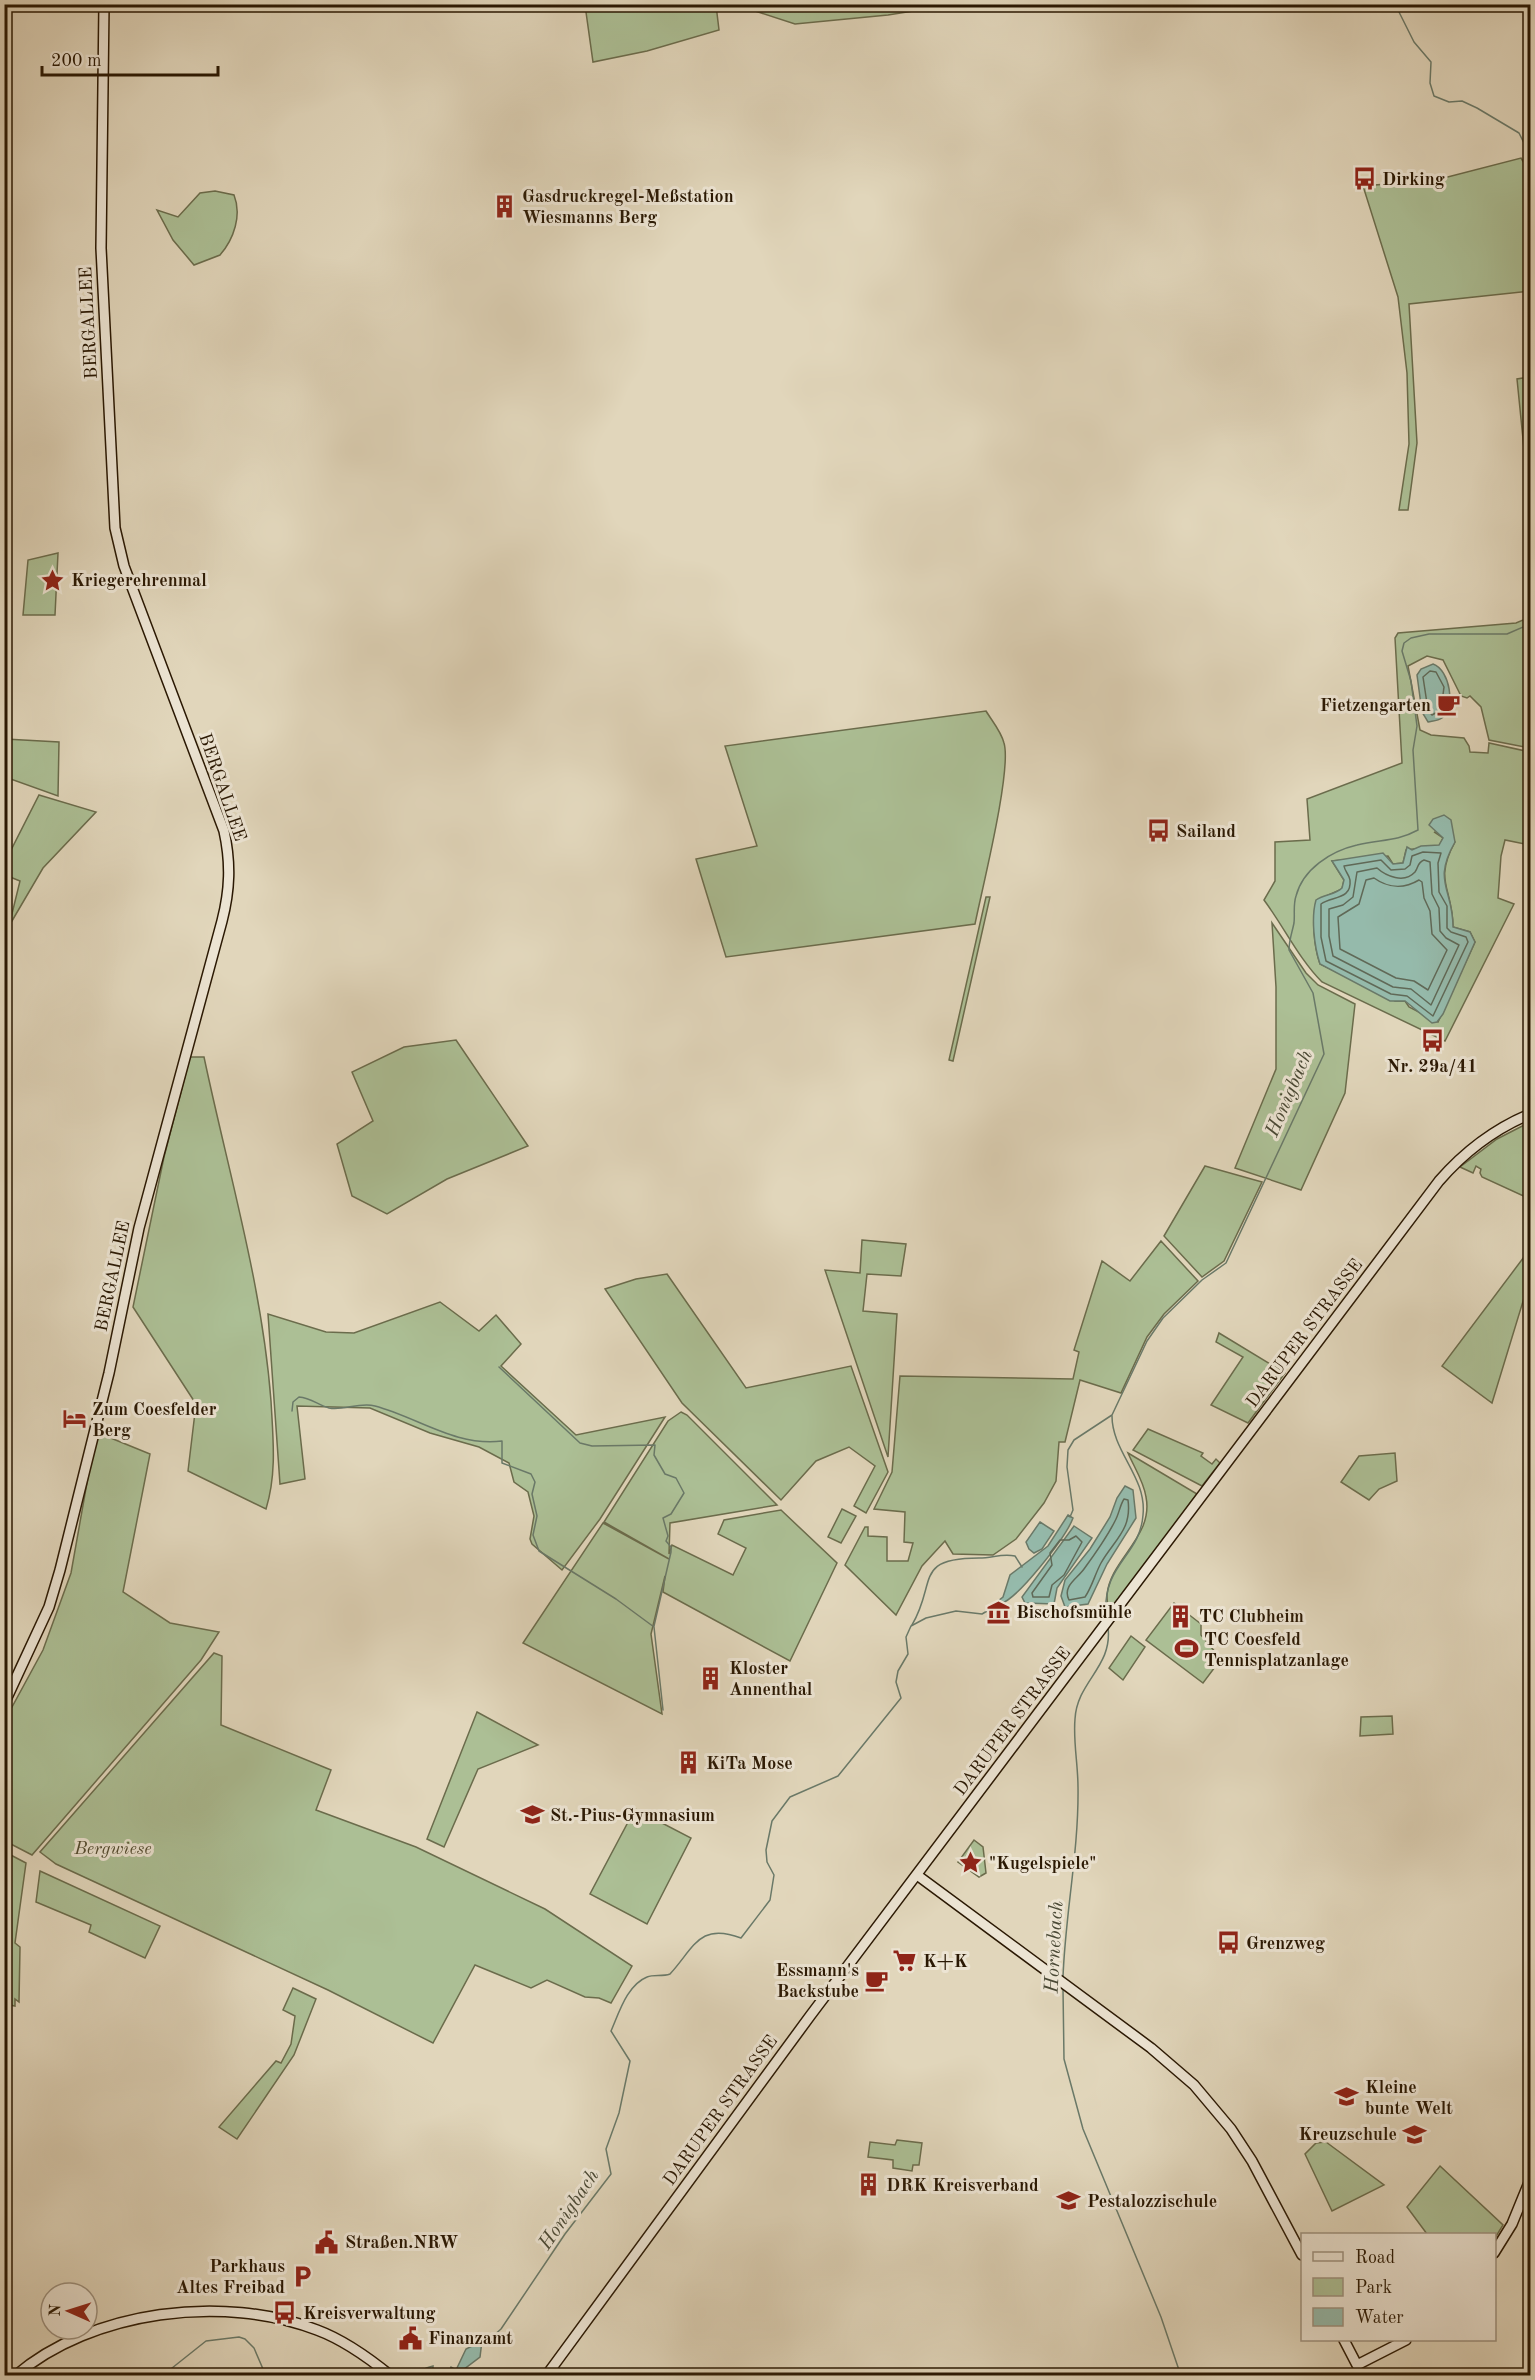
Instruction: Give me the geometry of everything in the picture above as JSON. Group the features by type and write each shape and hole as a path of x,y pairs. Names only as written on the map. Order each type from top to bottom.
{"street":[{"name":"BERGALLEE","path":"4,1704 49,1607 60,1570 106,1382 139,1228 229,885 229,856 224,831 124,566 115,528 101,248 104,4"},
{"name":"DARUPER STRASSE","path":"546,2376 810,2016 1439,1181 1474,1146 1496,1131 1530,1114"},
{"path":"917,1875 1168,2061 1211,2103 1252,2161 1301,2253"},
{"path":"1496,2250 1512,2224 1530,2180"},
{"path":"15,2376 63,2346 109,2327 159,2315 205,2311 269,2317 317,2330 349,2346 391,2376"},
{"path":"1345,2341 1357,2365 1404,2341"}],"green space":[{"path":"585,5 716,5 719,30 647,51 593,62"},
{"path":"737,5 951,5 888,15 795,24"},
{"path":"1521,158 1530,173 1530,291 1409,304 1417,443 1408,510 1399,510 1409,444 1407,373 1398,297 1363,186 1436,180"},
{"path":"215,191 234,195 237,219 233,234 220,255 194,265 173,240 157,210 178,217 200,193"},
{"path":"1530,377 1530,499 1529,499 1517,379"},
{"path":"58,553 55,615 23,615 28,560"},
{"path":"1530,617 1530,748 1489,740 1481,707 1470,696 1467,698 1461,696 1443,660 1427,656 1408,666 1420,730 1431,735 1464,738 1470,752 1488,753 1489,743 1530,752 1530,845 1505,840 1501,856 1498,898 1514,904 1445,1041 1322,982 1299,953 1264,900 1275,881 1275,842 1310,840 1307,799 1402,763 1395,638 1398,633 1516,623","holes":["1434,832 1455,842 1445,867 1453,927 1470,932 1475,942 1438,1022 1409,1007 1405,1001 1395,1001 1320,964 1314,932 1315,907 1317,900 1342,889 1344,880 1332,861 1388,856 1393,864 1403,863 1406,850 1439,846 1443,838"]},
{"path":"986,711 1003,739 1004,778 975,924 726,957 696,859 757,846 725,746"},
{"path":"5,739 59,742 58,796 5,777"},
{"path":"39,795 96,812 43,868 9,926 20,881 5,875 5,862"},
{"path":"986,897 990,897 953,1061 949,1060"},
{"path":"1272,923 1306,973 1318,985 1355,1004 1345,1093 1301,1190 1235,1168 1276,1069 1276,987"},
{"path":"456,1040 528,1146 447,1179 387,1214 352,1196 337,1144 373,1121 352,1072 404,1047"},
{"path":"190,1057 204,1057 260,1314 267,1357 273,1442 272,1482 266,1509 188,1471 196,1404 133,1307 164,1157"},
{"path":"1530,1122 1530,1199 1482,1177 1481,1169 1476,1166 1473,1173 1460,1167 1497,1139"},
{"path":"1205,1166 1262,1182 1224,1261 1202,1277 1164,1236"},
{"path":"862,1240 906,1244 901,1276 867,1274 863,1311 897,1314 888,1457 825,1270 860,1273"},
{"path":"1161,1241 1198,1281 1164,1314 1147,1337 1121,1393 1080,1380 1065,1442 1059,1442 1056,1481 1044,1503 1016,1539 993,1555 953,1554 945,1541 922,1566 896,1615 845,1565 865,1527 868,1527 868,1536 887,1537 887,1561 908,1561 913,1543 904,1542 905,1512 874,1509 892,1472 900,1376 1073,1379 1079,1352 1074,1350 1102,1261 1130,1281"},
{"path":"1530,1249 1527,1277 1530,1278 1530,1299 1524,1298 1492,1403 1442,1366"},
{"path":"667,1274 746,1388 851,1366 888,1472 866,1513 854,1506 875,1466 849,1447 816,1461 781,1500 682,1403 605,1289 636,1279"},
{"path":"440,1302 479,1331 496,1315 521,1344 501,1366 576,1435 665,1417 600,1519 562,1570 532,1544 530,1539 534,1516 528,1492 514,1482 509,1463 479,1447 430,1433 370,1408 297,1406 305,1479 280,1484 268,1314 326,1332 354,1333"},
{"path":"1219,1333 1285,1373 1248,1423 1211,1405 1243,1357 1216,1342"},
{"path":"681,1412 687,1415 777,1505 670,1523 669,1554 672,1545 733,1575 746,1548 718,1534 724,1520 781,1510 837,1563 790,1661 663,1592 665,1576 651,1634 662,1714 523,1643 603,1523 669,1559 604,1522 668,1421"},
{"path":"1148,1429 1203,1453 1201,1456 1212,1464 1216,1459 1220,1463 1202,1486 1133,1450"},
{"path":"96,1432 150,1454 123,1592 170,1623 219,1632 201,1660 32,1855 5,1841 5,1720 43,1650 71,1573"},
{"path":"1128,1453 1197,1494 1109,1614 1107,1595 1110,1582 1115,1570 1138,1536 1147,1511 1143,1486"},
{"path":"1395,1453 1397,1481 1379,1489 1369,1500 1341,1482 1359,1456"},
{"path":"842,1509 856,1516 841,1543 828,1537"},
{"name":"TC Coesfeld Tennisplatzanlage","path":"1174,1603 1201,1624 1201,1635 1221,1659 1203,1683 1146,1640"},
{"path":"1131,1636 1145,1647 1123,1680 1109,1668"},
{"name":"Bergwiese","path":"214,1653 222,1656 221,1725 331,1770 316,1810 416,1847 545,1909 632,1966 611,2003 599,1998 585,1997 547,1980 531,1988 475,1965 433,2043 328,1990 56,1864 40,1852"},
{"path":"477,1712 538,1745 478,1769 444,1847 427,1839"},
{"path":"1392,1716 1393,1734 1360,1736 1361,1717"},
{"path":"635,1809 691,1838 647,1924 590,1894"},
{"path":"974,1840 983,1847 986,1873 979,1877 958,1862"},
{"path":"5,1852 26,1863 15,1943 20,1947 19,2002 15,1999 15,2006 5,2004 4,1993 8,1993 10,1976 4,1948"},
{"path":"40,1871 160,1926 145,1958 89,1932 91,1925 36,1902"},
{"path":"293,1988 316,1999 294,2055 237,2139 219,2127 276,2061 281,2063 291,2044 295,2016 283,2010"},
{"path":"897,2140 922,2143 919,2165 913,2165 912,2171 893,2168 893,2160 868,2157 870,2142 895,2145"},
{"path":"1326,2142 1384,2185 1332,2211 1305,2154 1316,2143"},
{"path":"1440,2166 1503,2225 1496,2236 1496,2233 1426,2233 1407,2207"}],"water":[{"path":"1433,664 1444,673 1450,698 1449,706 1442,718 1428,722 1422,712 1417,675 1421,669"},
{"path":"1444,815 1451,820 1455,842 1448,856 1444,876 1453,927 1470,932 1475,942 1443,1014 1437,1022 1432,1023 1405,1001 1390,1001 1320,964 1313,923 1316,900 1342,888 1344,880 1332,861 1383,853 1393,864 1403,863 1407,847 1412,850 1421,846 1439,845 1443,838 1429,825 1433,819"},
{"path":"1125,1486 1133,1490 1136,1518 1107,1564 1088,1604 1065,1607 1061,1596 1065,1580 1090,1549 1110,1517 1117,1498"},
{"path":"1068,1515 1073,1518 1052,1552 1018,1591 1000,1604 998,1601 1003,1597 1010,1575 1048,1546"},
{"path":"1040,1522 1054,1531 1042,1549 1034,1553 1026,1542"},
{"path":"1074,1526 1092,1538 1057,1588 1054,1604 1025,1603 1022,1597"},
{"path":"482,2341 480,2357 463,2370 462,2375 425,2375 426,2368 433,2366 433,2370 438,2374 440,2371 448,2374 451,2367 456,2370 466,2349"}],"waterway":[{"name":"Honigbach","path":"1395,4 1414,42 1431,62 1430,83 1434,96 1449,102 1462,101 1519,133 1530,155"},
{"name":"Honigbach","path":"1070,1517 1073,1510 1067,1467 1068,1450 1074,1440 1112,1415 1147,1341 1163,1318 1202,1280 1226,1263 1324,1054 1313,993 1289,950 1294,923 1295,899 1300,886 1305,877 1319,863 1337,852 1357,845 1402,837 1418,830 1413,750 1417,726 1411,681 1402,651 1404,643 1411,638 1429,634 1507,634 1530,624"},
{"path":"499,1367 580,1443 592,1446 655,1445 654,1455 665,1474 676,1478 684,1493 671,1514 663,1518 668,1536 666,1541 671,1547 671,1552 654,1626"},
{"path":"292,1411 293,1402 299,1397 329,1408 369,1405 469,1440 502,1441 502,1463 531,1474 535,1482 532,1494 537,1516 533,1535 539,1551 616,1599 654,1627 663,1710"},
{"name":"Hornebach","path":"1106,1616 1106,1598 1110,1584 1135,1541 1143,1515 1140,1489 1117,1441 1112,1416"},
{"name":"Honigbach","path":"912,1625 930,1576 935,1568 944,1563 958,1559 1010,1555 1015,1556 1022,1567"},
{"name":"Honigbach","path":"483,2345 501,2329 565,2234 611,2174 606,2149 619,2113 630,2061 611,2031 629,1993 634,1986 647,1977 670,1974 692,1947 706,1936 716,1933 741,1938 770,1900 774,1875 767,1862 766,1850 772,1821 790,1797 838,1776 901,1698 896,1682 898,1671 908,1654 906,1637 911,1626 926,1618 956,1611 982,1614 999,1604"},
{"name":"Hornebach","path":"1063,1978 1078,1811 1075,1719 1082,1694 1105,1653 1108,1627"},
{"name":"Hornebach","path":"1063,1989 1064,2059 1083,2129 1161,2317 1181,2376"},
{"path":"162,2376 206,2341 239,2337 245,2339 254,2348 266,2376"},
{"path":"4,2366 9,2366"}],"place":[{"name":"Dirking","path":"1364,179"},
{"name":"Gasdruckregel-Meßstation Wiesmanns Berg","path":"504,206"},
{"name":"Kriegerehrenmal","path":"53,580"},
{"name":"Fietzengarten","path":"1449,705"},
{"name":"Sailand","path":"1158,831"},
{"name":"Nr. 29a/41","path":"1432,1040"},
{"name":"Zum Coesfelder Berg","path":"74,1419"},
{"name":"Bischofsmühle","path":"998,1612"},
{"name":"TC Clubheim","path":"1181,1616"},
{"name":"TC Coesfeld Tennisplatzanlage","path":"1186,1649"},
{"name":"Kloster Annenthal","path":"711,1678"},
{"name":"KiTa Mose","path":"688,1763"},
{"name":"St.-Pius-Gymnasium","path":"532,1815"},
{"name":"\"Kugelspiele\"","path":"971,1863"},
{"name":"Grenzweg","path":"1228,1943"},
{"name":"K+K","path":"905,1961"},
{"name":"Essmann's Backstube","path":"877,1980"},
{"name":"Kleine bunte Welt","path":"1347,2097"},
{"name":"Kreuzschule","path":"1415,2134"},
{"name":"DRK Kreisverband","path":"868,2185"},
{"name":"Pestalozzischule","path":"1069,2201"},
{"name":"Straßen.NRW","path":"327,2242"},
{"name":"Parkhaus Altes Freibad","path":"303,2276"},
{"name":"Kreisverwaltung","path":"285,2313"},
{"name":"Finanzamt","path":"410,2338"}]}
